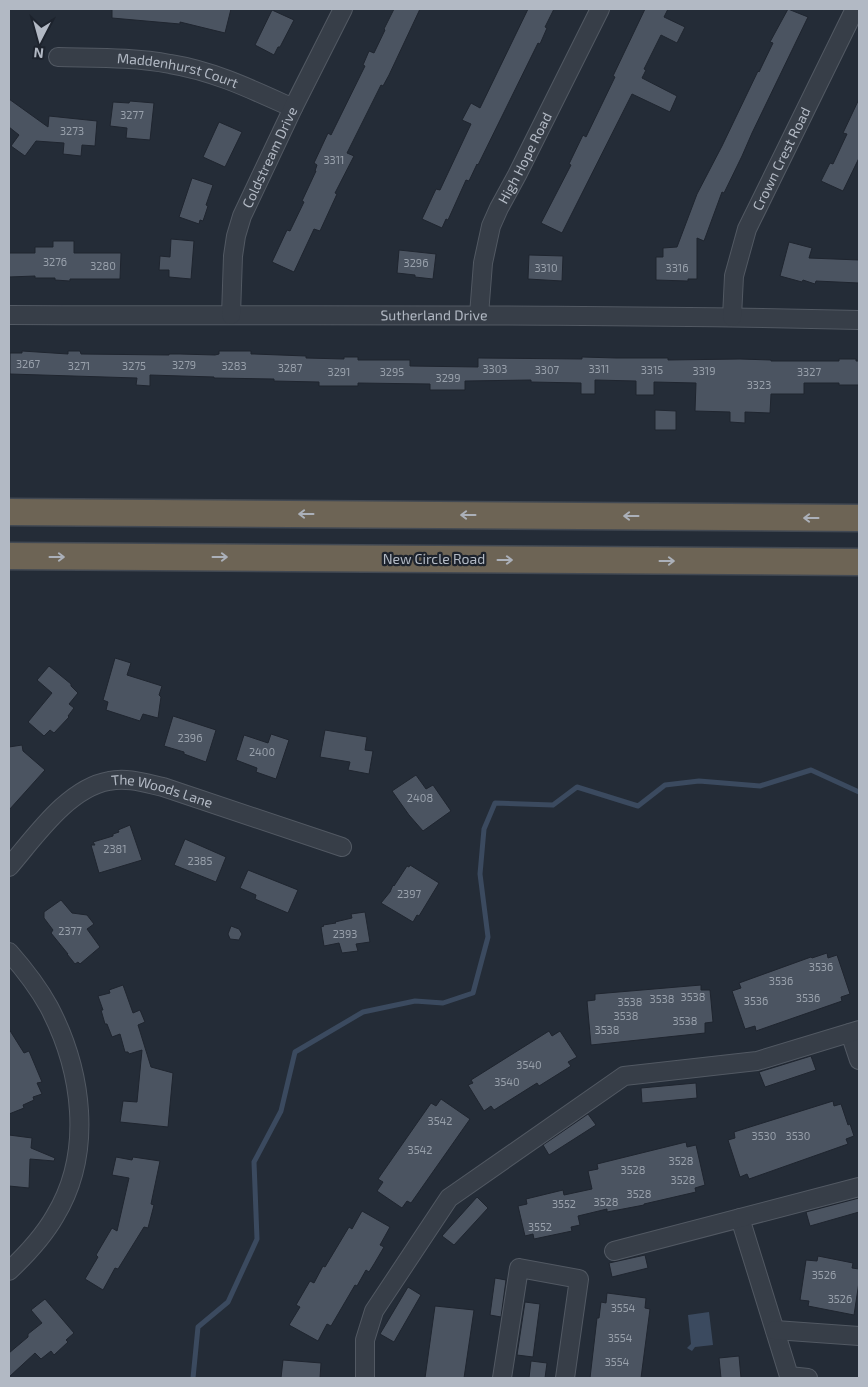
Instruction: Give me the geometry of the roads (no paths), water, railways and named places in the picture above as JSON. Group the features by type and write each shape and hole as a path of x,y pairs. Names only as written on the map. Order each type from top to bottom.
{"highway":[{"path":"9,512 859,518"},
{"name":"New Circle Road","path":"9,556 859,562"}],"street":[{"name":"Coldstream Drive","path":"231,316 233,256 242,216 293,108 343,9"},
{"name":"High Hope Road","path":"479,315 483,263 491,226 600,9"},
{"name":"Crown Crest Road","path":"732,317 734,276 747,229 855,9"},
{"name":"Maddenhurst Court","path":"58,57 124,59 169,64 204,72 244,86 293,108"},
{"name":"Sutherland Drive","path":"9,315 479,315 859,320"},
{"name":"The Woods Lane","path":"9,867 52,817 75,795 90,786 110,780 134,780 163,787 342,847"},
{"path":"9,952 26,971 38,989 62,1034 76,1084 80,1135 71,1180 56,1215 41,1237 9,1271"},
{"path":"364,1378 365,1340 374,1311 449,1198 624,1076 757,1061 855,1031 859,1060"},
{"path":"614,1251 859,1187"},
{"path":"740,1218 789,1377 808,1378"},
{"path":"502,1378 519,1268 579,1280 566,1378"},
{"path":"775,1330 859,1336"}],"water":[{"path":"709,1312 713,1345 695,1347 692,1351 687,1348 691,1344 688,1315"}],"waterway":[{"path":"193,1378 198,1327 228,1302 257,1239 254,1162 281,1111 295,1052 363,1012 415,1001 443,1003 473,993 488,937 480,874 484,829 495,803 553,805 577,787 638,806 665,785 699,781 760,786 811,770 859,792"}]}
